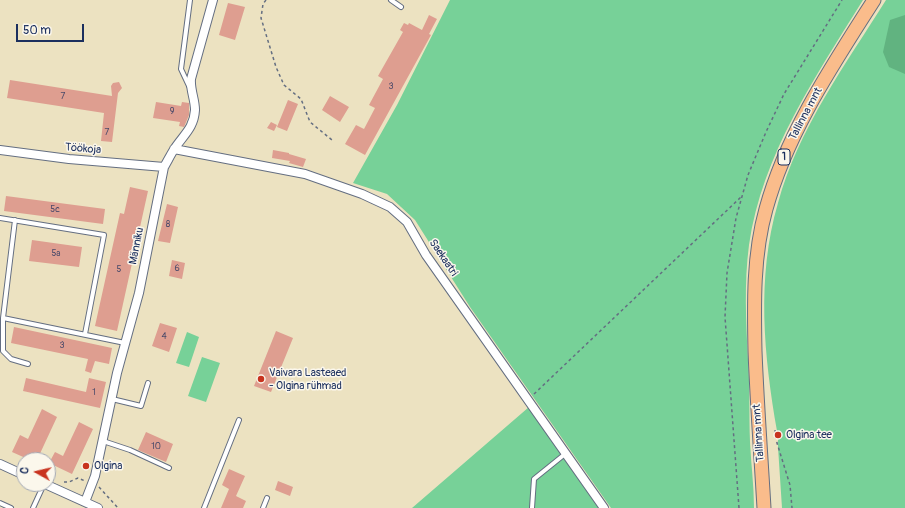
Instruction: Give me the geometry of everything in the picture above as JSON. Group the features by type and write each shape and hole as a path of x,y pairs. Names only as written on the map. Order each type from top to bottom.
{"highway":[{"name":"Tallinna mnt","path":"764,508 755,334 755,294 758,249 766,210 776,178 792,138 824,79 874,0"},
{"name":"Tallinna mnt","path":"755,334 762,385 773,508"}],"street":[{"name":"Männiku","path":"85,502 95,476 125,343 139,293 164,167 174,149 184,139 192,125 195,110 190,88 197,53 213,0"},
{"name":"Saekaatri","path":"174,149 305,174 362,194 390,207 406,222 426,255 604,508"},
{"name":"Töökoja","path":"0,150 61,158 164,167"},
{"path":"758,508 761,456"},
{"path":"0,464 16,471"},
{"path":"56,489 98,508"}],"lane":[{"path":"190,0 181,69 190,88"},
{"path":"391,0 401,7"},
{"path":"0,218 104,235 85,334"},
{"path":"15,220 1,327 6,356 28,364"},
{"path":"3,318 125,343"},
{"path":"112,399 140,406 148,383"},
{"path":"204,508 239,420"},
{"path":"103,441 130,450 169,468"},
{"path":"532,508 534,479 566,453"},
{"path":"33,508 40,492"},
{"path":"263,508 266,498"},
{"path":"0,503 11,508"}],"path":[{"path":"266,0 263,4 261,18 276,67 284,85 301,99 310,122 332,140"},
{"path":"528,400 742,197"},
{"path":"775,430 777,443 790,485 792,508"}],"green space":[{"path":"450,0 863,0 793,117 778,148 756,211 749,245 746,274 750,442 754,508 611,508 470,307 415,220 387,194 353,183 397,105"},
{"path":"886,0 905,0 905,508 782,508 778,447 778,439 781,438 781,431 777,431 772,403 764,317 767,260 771,231 787,176 810,123 824,98"},
{"path":"905,15 905,74 889,67 883,52 890,20"},
{"path":"187,332 199,337 189,367 176,363"},
{"path":"202,357 220,363 206,402 188,396"},
{"path":"529,407 599,508 412,508"}],"building":[{"path":"228,3 245,7 235,40 219,35"},
{"path":"429,15 437,19 429,34 431,35 365,155 345,144 356,125 364,129 375,108 369,105 383,79 378,76 403,32 400,30 404,23 408,25 409,23 422,30"},
{"path":"10,80 112,96 111,86 113,83 119,82 122,88 118,93 112,142 101,141 104,113 7,98"},
{"path":"330,96 349,107 340,122 322,110"},
{"path":"288,100 298,104 287,131 277,127"},
{"path":"156,102 181,106 182,102 189,103 189,115 184,127 179,126 180,122 153,118"},
{"path":"271,122 277,125 274,131 267,128"},
{"path":"273,150 289,153 306,159 303,167 289,163 290,161 272,158"},
{"path":"130,187 148,191 117,331 95,326 120,213 124,214"},
{"path":"6,196 105,209 103,224 4,211"},
{"path":"167,204 178,207 170,243 158,241"},
{"path":"32,240 82,247 79,267 29,261"},
{"path":"172,260 185,263 182,279 169,276"},
{"path":"160,323 177,328 169,352 152,346"},
{"path":"14,327 112,348 109,364 95,361 91,373 85,371 88,359 11,343"},
{"path":"276,331 293,338 271,392 254,386"},
{"path":"26,378 86,392 89,378 106,382 100,408 23,391"},
{"path":"42,409 57,417 41,452 16,452 16,454 12,452 20,435 28,439"},
{"path":"79,422 93,429 72,474 56,466 56,452 63,456"},
{"path":"146,432 173,444 166,462 138,450"},
{"path":"229,469 245,476 236,496 246,501 243,508 221,508 229,489 222,485"},
{"path":"278,481 293,487 290,496 275,490"}],"place":[{"name":"Vaivara Lasteaed - Olgina rühmad","path":"261,379"},
{"name":"Olgina tee","path":"778,435"},
{"name":"Olgina","path":"86,466"}]}
